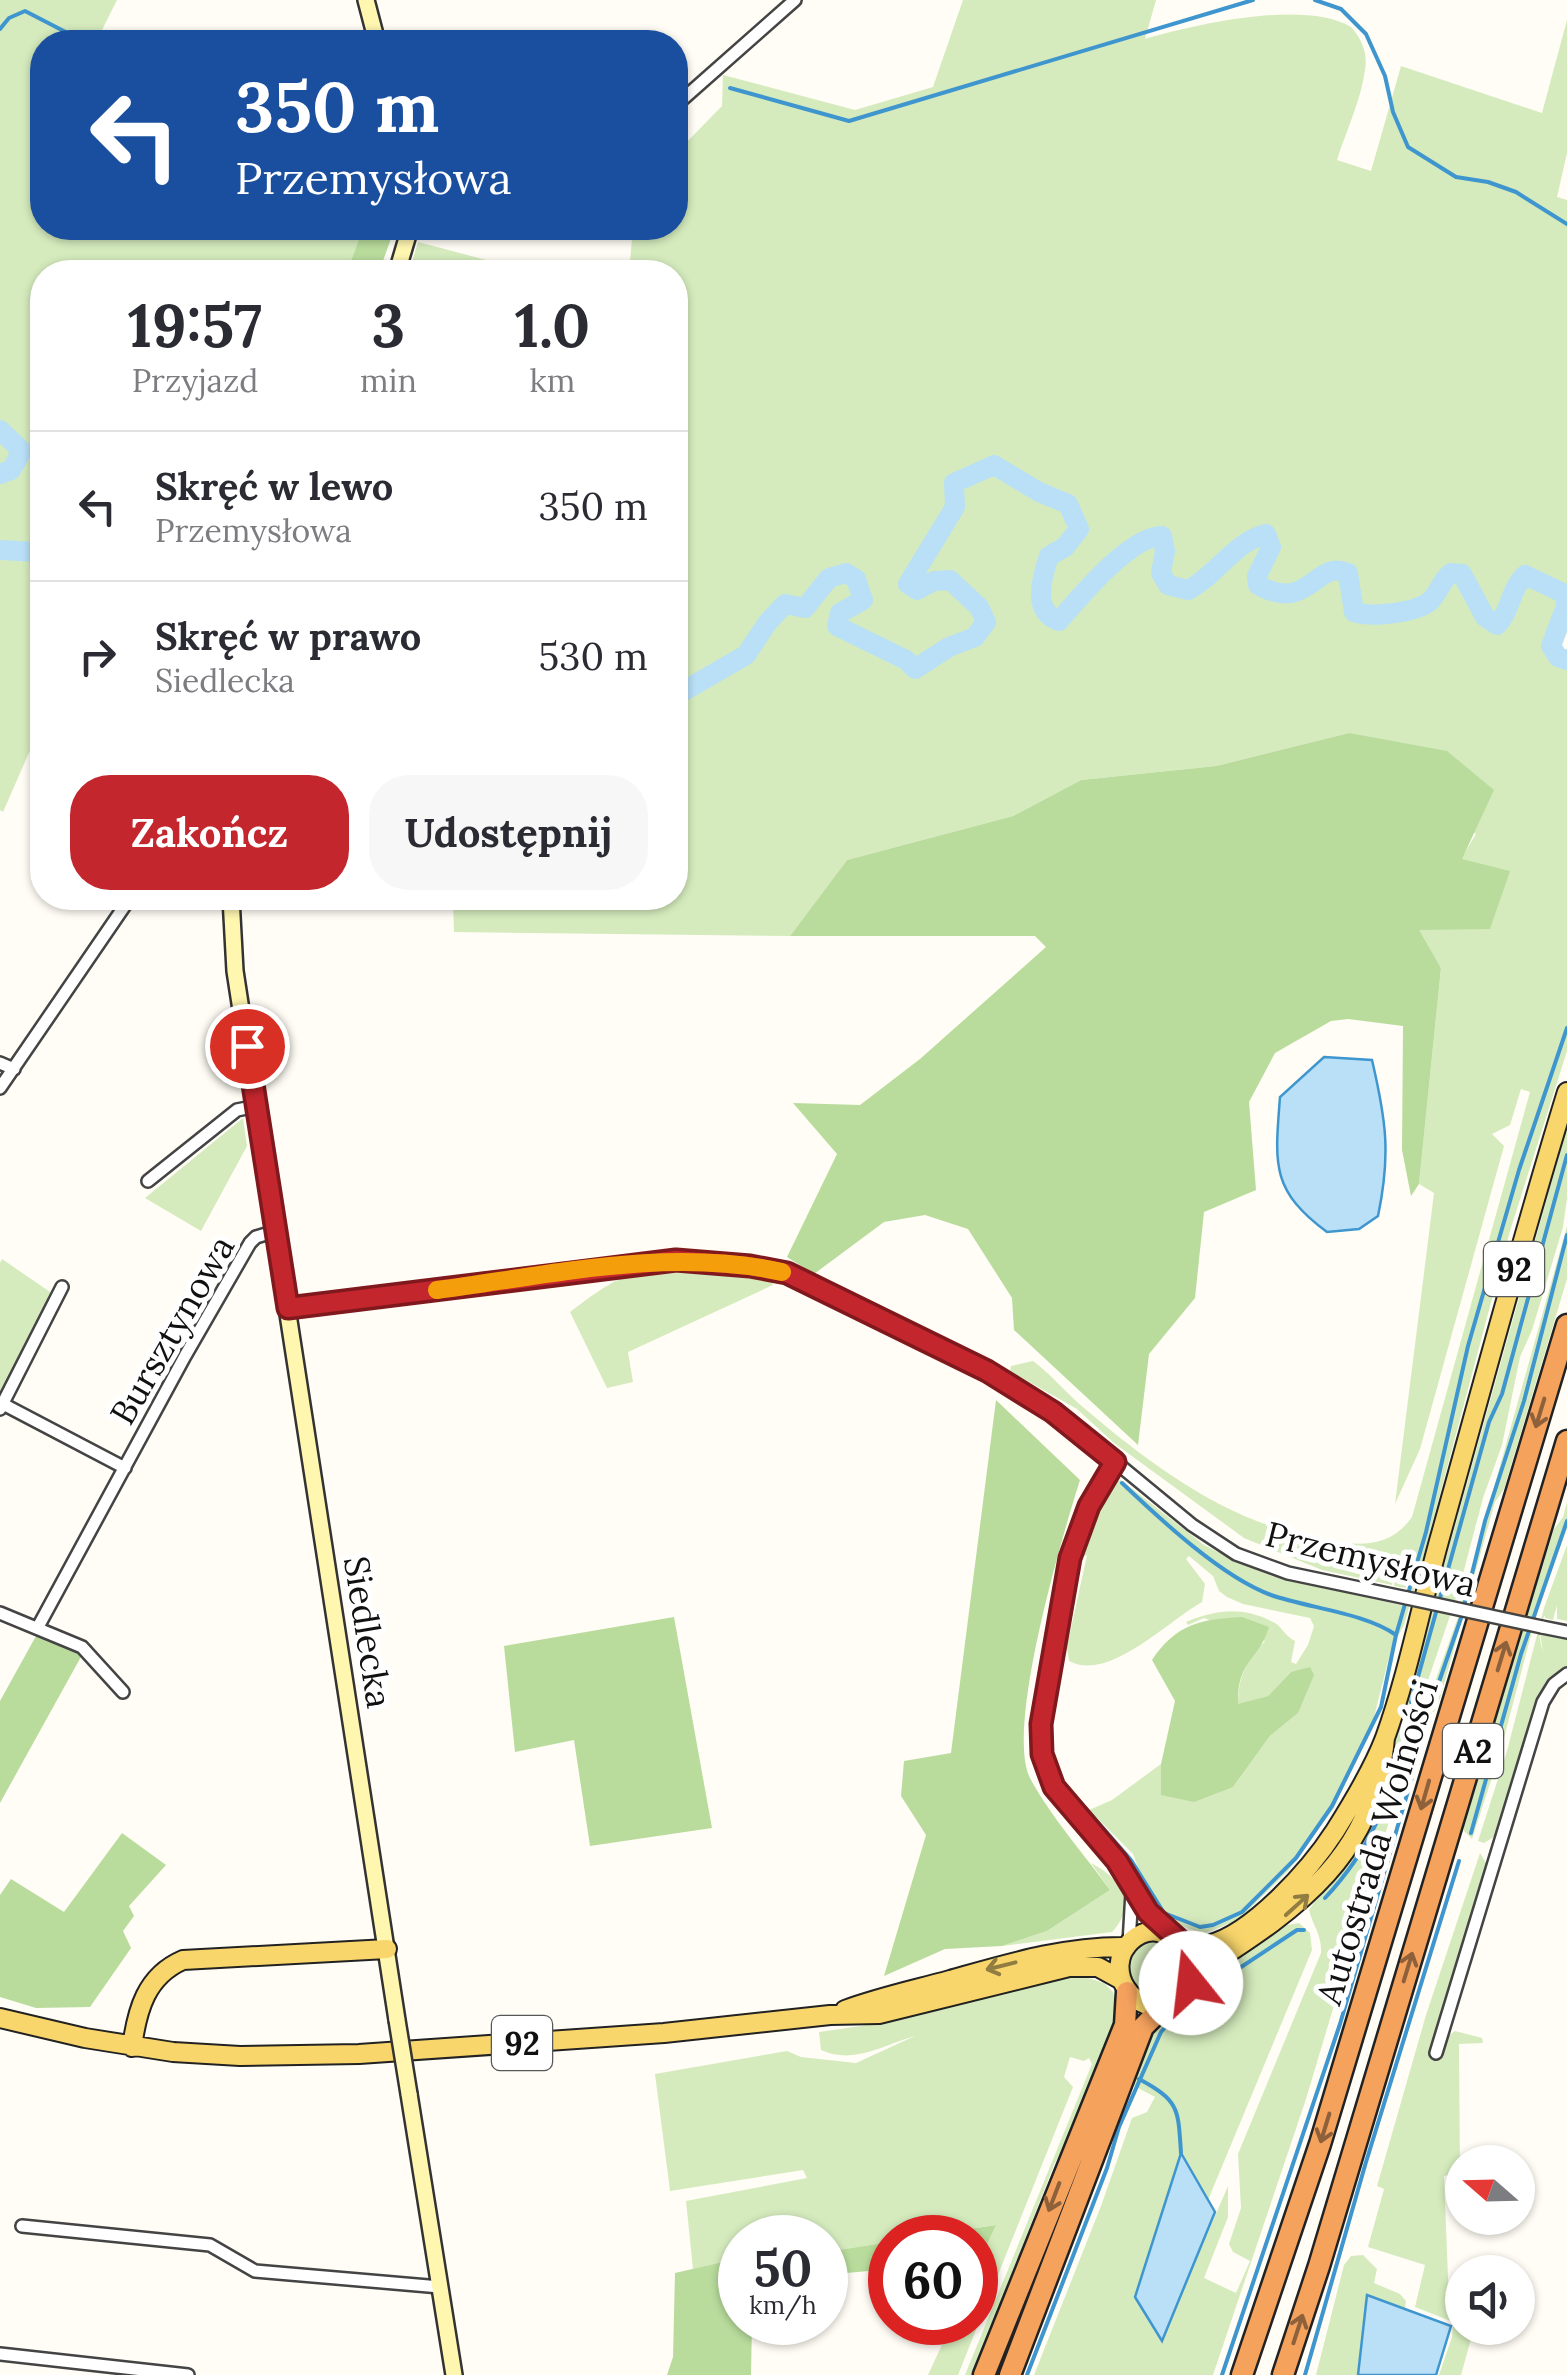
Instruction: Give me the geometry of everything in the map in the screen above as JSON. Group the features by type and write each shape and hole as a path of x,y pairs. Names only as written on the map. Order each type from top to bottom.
{"highway":[{"name":"Autostrada Wolności","path":"1242,2375 1320,2144 1567,1324"},
{"name":"Autostrada Wolności","path":"1283,2375 1567,1441"},
{"path":"984,2375 1125,2026 1124,1985"},
{"path":"1010,2375 1143,2027 1165,2005"}],"main road":[{"path":"366,0 374,30"},
{"name":"Siedlecka","path":"232,910 235,971 454,2375"},
{"name":"92","path":"0,2018 132,2046 240,2056 359,2054 700,2031 830,2015 879,2014 1069,1967 1098,1966 1144,2004 1165,2005 1181,1997 1205,1968 1255,1938 1318,1886 1352,1840 1375,1794 1385,1738 1494,1340 1567,1092"},
{"name":"92","path":"830,2015 890,1993 994,1967 1097,1946 1127,1945 1148,1932 1196,1945 1212,1943 1264,1911 1293,1885 1337,1828 1385,1738"},
{"path":"1176,1937 1194,1965 1191,1983"},
{"path":"1124,1985 1120,1959 1127,1945"},
{"path":"132,2046 136,2019 151,1984 166,1969 184,1960 387,1949"}],"street":[{"path":"688,94 794,0"},
{"path":"0,1088 122,910"},
{"path":"0,1063 14,1069"},
{"path":"148,1181 236,1110 257,1106"},
{"name":"Bursztynowa","path":"38,1627 250,1244 256,1237 276,1231"},
{"name":"Przemysłowa","path":"288,1308 676,1260 787,1273 987,1371 1053,1412 1192,1526 1236,1554 1288,1573 1567,1632"},
{"name":"Bursztynowa","path":"62,1287 2,1406 125,1468"},
{"path":"1115,1462 1089,1506 1070,1558 1040,1740 1043,1764 1054,1787 1117,1861 1148,1912 1176,1937"},
{"path":"0,1613 82,1647 123,1692"},
{"path":"1436,2053 1542,1702 1554,1684 1567,1674"},
{"path":"1127,1945 1132,1888"},
{"path":"22,2226 210,2245 256,2272 440,2287"},
{"path":"0,2354 188,2375"}],"green space":[{"path":"0,0 117,0 102,30 30,30 30,240 359,240 351,260 30,260 30,750 3,812"},
{"path":"963,0 1156,0 1145,39 1252,17 1308,15 1331,19 1351,27 1363,47 1366,64 1337,160 1371,171 1401,66 1542,113 1567,20 1567,153 1557,197 1567,200 1567,594 1549,577 1526,572 1509,585 1496,619 1460,567 1475,610 1495,628 1506,624 1526,582 1546,588 1562,603 1547,650 1556,664 1567,667 1567,1051 1510,1231 1418,1577 1404,1625 1391,1649 1371,1729 1334,1808 1288,1871 1238,1920 1203,1934 1165,1919 1147,1892 1133,1854 1089,1810 1112,1800 1161,1764 1161,1795 1233,1787 1270,1736 1298,1713 1291,1672 1268,1696 1238,1705 1244,1670 1265,1641 1204,1618 1188,1625 1186,1622 1228,1611 1260,1616 1275,1623 1295,1641 1291,1662 1296,1664 1314,1626 1310,1618 1227,1597 1219,1591 1213,1576 1189,1556 1186,1559 1205,1584 1202,1602 1119,1657 1101,1664 1069,1661 1067,1647 1087,1555 1082,1557 1090,1524 1104,1492 1121,1480 1204,1545 1271,1576 1404,1606 1410,1587 1405,1569 1402,1570 1406,1588 1394,1586 1396,1566 1392,1585 1322,1570 1244,1538 1114,1443 1077,1409 1010,1371 1011,1366 1033,1361 1077,1402 1168,1473 1261,1523 1295,1534 1353,1544 1385,1539 1404,1527 1412,1517 1530,1092 1521,1089 1510,1125 1492,1134 1504,1146 1420,1449 1395,1504 1434,1193 1419,1184 1441,968 1418,930 1476,834 1349,733 1216,766 1081,780 1013,816 847,860 790,936 454,932 453,910 688,910 688,260 630,260 632,240 688,240 688,141 722,106 723,75 855,110 933,87"},
{"path":"359,240 390,240 383,260 351,260"},
{"path":"418,242 486,260 413,260"},
{"path":"1349,733 1447,751 1494,790 1462,859 1510,871 1490,929 1419,930 1441,968 1419,1184 1411,1196 1402,1150 1403,1026 1348,1019 1331,1021 1275,1053 1249,1102 1256,1190 1204,1212 1195,1298 1149,1354 1138,1445 1014,1330 1012,1298 968,1229 925,1215 884,1222 814,1274 787,1257 837,1154 793,1103 860,1105 920,1059 1046,947 1035,936 790,936 847,860 1013,816 1081,780 1216,766"},
{"path":"243,1118 247,1146 201,1231 145,1198"},
{"path":"1567,1127 1563,1227 1520,1357 1502,1445 1483,1498 1459,1589 1417,1713 1407,1703 1408,1693"},
{"path":"1567,1226 1567,1279 1504,1489 1495,1502 1439,1702 1434,1712 1423,1715 1457,1620"},
{"path":"2,1259 53,1294 0,1393 0,1263"},
{"path":"667,1266 745,1272 771,1278 773,1285 628,1352 633,1382 607,1388 570,1312 615,1282"},
{"path":"996,1400 1080,1480 1039,1632 1030,1677 1024,1753 1038,1792 1110,1890 1047,1931 1002,1946 945,1949 884,1976 926,1835 901,1796 904,1761 951,1753"},
{"path":"1567,1502 1567,1529 1541,1597 1500,1753 1472,1839 1464,1831 1463,1823 1554,1529"},
{"path":"1567,1545 1567,1621 1557,1619 1557,1605 1553,1620 1545,1615 1540,1633 1567,1639 1567,1667 1548,1681 1543,1690 1497,1835 1484,1843 1478,1841 1507,1751 1544,1608"},
{"path":"674,1617 712,1828 590,1846 574,1740 515,1752 504,1646"},
{"path":"1242,1617 1269,1627 1241,1678 1238,1704 1268,1696 1291,1672 1310,1667 1314,1675 1298,1713 1270,1736 1233,1787 1194,1802 1161,1795 1161,1764 1175,1701 1152,1660 1180,1631 1214,1620"},
{"path":"36,1636 82,1655 0,1803 0,1701"},
{"path":"1413,1722 1402,1778 1306,2099 1213,2375 1034,2375 1132,2118 1147,2112 1155,2097 1129,2083 1153,2027 1190,2004 1213,1973 1287,1925 1299,1923 1310,1933 1312,1950 1208,2200 1181,2154 1162,2340 1228,2186 1228,2217 1204,2278 1236,2293 1250,2261 1233,2252 1229,2244 1241,2208 1238,2154 1321,1953 1309,1910 1370,1821 1384,1791 1399,1728"},
{"path":"122,1833 166,1865 129,1906 134,1916 123,1931 131,1948 90,2007 36,2008 0,1997 0,1895 11,1879 64,1912"},
{"path":"1480,1853 1489,1868 1439,2056 1447,2037 1455,2031 1482,2038 1483,2043 1459,2044 1460,2145 1445,2145 1445,2319 1415,2307 1425,2265 1368,2247 1384,2189 1377,2186 1426,2015"},
{"path":"1091,1863 1110,1876 1123,1892 1124,1911 1112,1932 1002,1946 1047,1931 1110,1890"},
{"path":"1156,1940 1175,1948 1183,1967 1175,1986 1156,1994 1137,1986 1129,1967 1137,1948"},
{"path":"1079,1975 1104,1983 1113,1992 1119,2013 998,2308 998,2294 1092,2064 1089,2058 1084,2061 1070,2057 1064,2077 1073,2087 998,2275 998,2215 868,2215 868,2245 848,2248 848,2215 718,2215 718,2263 693,2269 686,2201 807,2178 803,2170 670,2191 655,2074 787,2051 801,2057 856,2063 915,2036 857,2055 845,2055 821,2050 819,2032 896,2021"},
{"path":"868,2245 868,2271 848,2273 848,2248"},
{"path":"1363,2255 1377,2269 1374,2283 1400,2294 1406,2301 1405,2309 1368,2296 1358,2375 1316,2375 1344,2265 1351,2256"},
{"path":"718,2263 718,2345 752,2345 751,2375 667,2375 673,2357 675,2273"},
{"path":"942,2345 970,2345 958,2375 928,2375"},
{"path":"977,2345 984,2345 972,2375 965,2375"},
{"path":"1449,2345 1469,2345 1461,2375 1439,2375"}],"water":[{"path":"1324,1057 1372,1060 1377,1081 1385,1137 1385,1174 1378,1216 1359,1229 1327,1232 1295,1202 1280,1174 1280,1097"},
{"path":"1181,2153 1215,2212 1162,2341 1135,2297"},
{"path":"1367,2295 1445,2324 1445,2345 1436,2375 1358,2375"}],"waterway":[{"path":"730,88 849,121 1253,0"},
{"path":"1315,0 1341,9 1366,34 1385,76 1393,112 1408,147 1456,177 1516,192 1567,224"},
{"path":"0,29 9,18 25,11 62,30"},
{"path":"0,430 22,451 11,470 0,474"},
{"path":"688,688 746,655 785,604 805,608 829,578 846,573 856,579 863,600 840,613 837,626 906,660 915,669 949,647 975,637 986,622 979,607 950,580 934,581 917,590 908,584 955,507 954,483 994,465 1068,504 1079,529 1065,547 1049,556 1044,574 1042,602 1050,616 1059,621 1106,570 1149,539 1162,536 1165,551 1161,573 1168,585 1188,590 1235,551 1266,534 1271,547 1257,576 1258,585 1289,593 1328,573 1348,573 1354,612 1361,614 1394,613 1426,604 1451,573 1462,574 1485,617 1497,625 1525,575 1565,594 1566,606 1551,646 1558,657 1567,660"},
{"path":"0,550 30,552"},
{"path":"1073,1794 1131,1860 1164,1913 1200,1927 1242,1912 1296,1858 1332,1806 1381,1707 1468,1346 1519,1170 1567,1028"},
{"path":"1411,1702 1489,1422 1502,1394 1567,1155"},
{"path":"1464,1606 1567,1235"},
{"path":"1122,1483 1193,1546 1252,1587 1369,1621 1396,1635"},
{"path":"1471,1833 1521,1654 1567,1521"},
{"path":"1430,1708 1462,1615"},
{"path":"1325,1898 1369,1838 1408,1728"},
{"path":"1222,2375 1340,2024 1423,1730"},
{"path":"1305,2375 1459,1861"},
{"path":"1027,2375 1107,2168 1119,2127 1161,2032 1196,2009 1220,1981 1297,1930 1304,1930"},
{"path":"1139,2079 1170,2100 1177,2116 1181,2153"}],"slow traffic":[{"path":"437,1290 676,1260 730,1262 782,1272"}],"route":[{"path":"247,1046 288,1308 676,1260 730,1262 787,1273 987,1371 1053,1412 1115,1462 1089,1506 1070,1558 1041,1724 1042,1754 1046,1775 1066,1804 1117,1861 1148,1912 1188,1948 1194,1965 1191,1983"}]}
